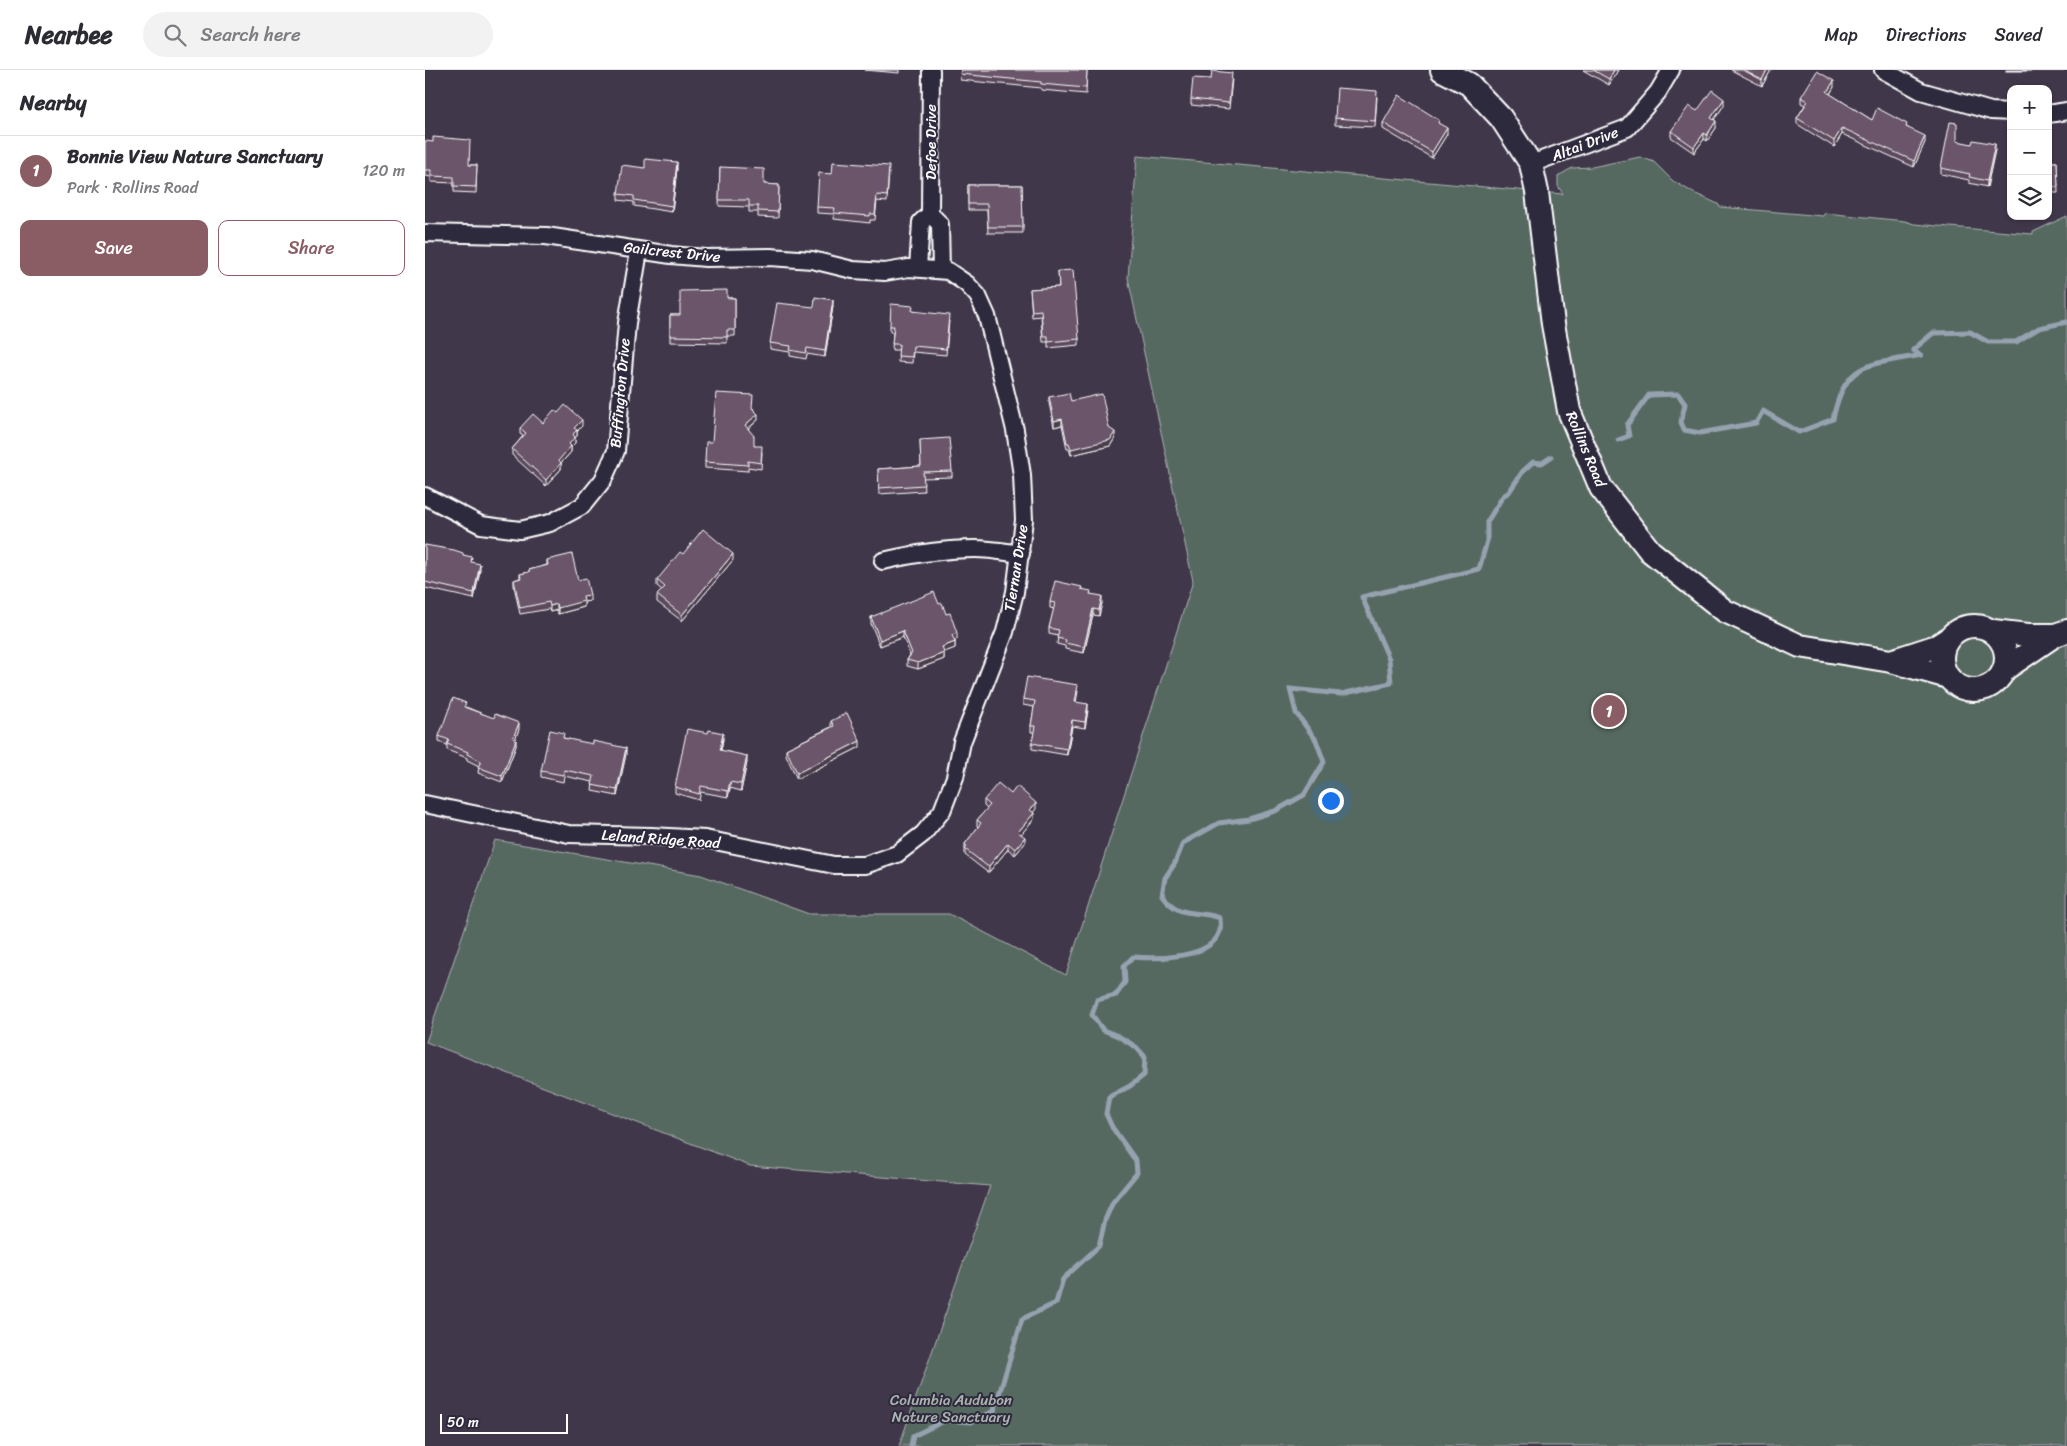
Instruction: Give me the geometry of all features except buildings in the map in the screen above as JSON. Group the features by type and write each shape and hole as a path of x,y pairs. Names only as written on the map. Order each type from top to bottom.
{"street":[{"name":"Defoe Drive","path":"931,70 930,214 940,224 941,270"},
{"name":"Rollins Road","path":"1442,70 1469,84 1501,118 1531,164 1537,192 1553,324 1569,411 1601,488 1650,552 1725,611 1800,646 1891,661 1948,677 1963,688 1981,690 1996,682 2005,669 2061,633"},
{"name":"Altai Drive","path":"1531,164 1627,128 1658,92 1671,70"},
{"path":"1883,70 1921,91 1991,110 2007,112"},
{"path":"2052,113 2067,111"},
{"name":"Defoe Drive","path":"918,268 921,222 930,214"},
{"name":"Gailcrest Drive","path":"425,233 546,236 639,251 707,258 770,257 812,260 853,270 885,272 918,268"},
{"name":"Buffington Drive","path":"425,496 481,525 520,530 550,523 582,506 603,480 616,451 627,323 639,251"},
{"name":"Tiernan Drive","path":"897,854 923,834 942,811 955,777 962,742 1005,632 1015,592 1024,520 1022,474 1015,430 987,316 978,296 967,284 948,271 918,268"},
{"path":"883,561 950,549 977,549 1021,554"},
{"name":"Rollins Road","path":"1891,661 1937,646 1955,632 1964,627 1974,625 1984,626 1993,631 2028,635 2061,633"},
{"path":"1993,631 2001,638 2006,648 2005,669"},
{"path":"1948,639 1943,648 1942,658 1943,668 1948,677"},
{"name":"Leland Ridge Road","path":"425,804 569,834 705,839 834,865 865,865 897,854"}],"green space":[{"name":"Columbia Audubon Nature Sanctuary","path":"1137,156 1563,194 1558,186 1558,176 1572,168 1592,167 1640,157 1654,162 1673,181 1718,204 1720,207 1823,216 1825,213 1905,221 1914,224 2033,234 2033,232 2067,216 2067,1446 899,1446 990,1186 750,1166 426,1042 495,840 701,875 809,914 949,914 1066,975 1193,581 1128,278"}],"waterway":[{"path":"1618,440 1629,436 1627,425 1649,395 1678,394 1685,404 1681,422 1684,430 1700,433 1756,423 1763,411 1799,432 1833,419 1838,399 1853,375 1874,364 1921,355 1913,350 1933,333 1970,332 1988,342 2016,342 2039,328 2067,322"},
{"path":"911,1446 913,1436 946,1420 971,1422 994,1411 1022,1319 1056,1303 1063,1279 1099,1246 1105,1220 1113,1202 1137,1173 1136,1161 1112,1127 1106,1114 1109,1097 1130,1086 1144,1075 1145,1057 1136,1047 1118,1036 1103,1030 1092,1015 1097,1000 1116,995 1125,982 1124,966 1133,957 1155,958 1183,955 1207,947 1215,940 1220,930 1220,918 1182,911 1175,908 1162,895 1165,878 1175,863 1183,843 1219,823 1249,819 1275,811 1304,795 1324,762 1316,740 1296,713 1290,689 1341,694 1391,683 1389,659 1362,597 1479,569 1487,541 1487,522 1503,496 1509,492 1523,471 1533,462 1542,463 1551,457"}],"place":[{"name":"Bonnie View Nature Sanctuary","path":"1609,711"}]}
